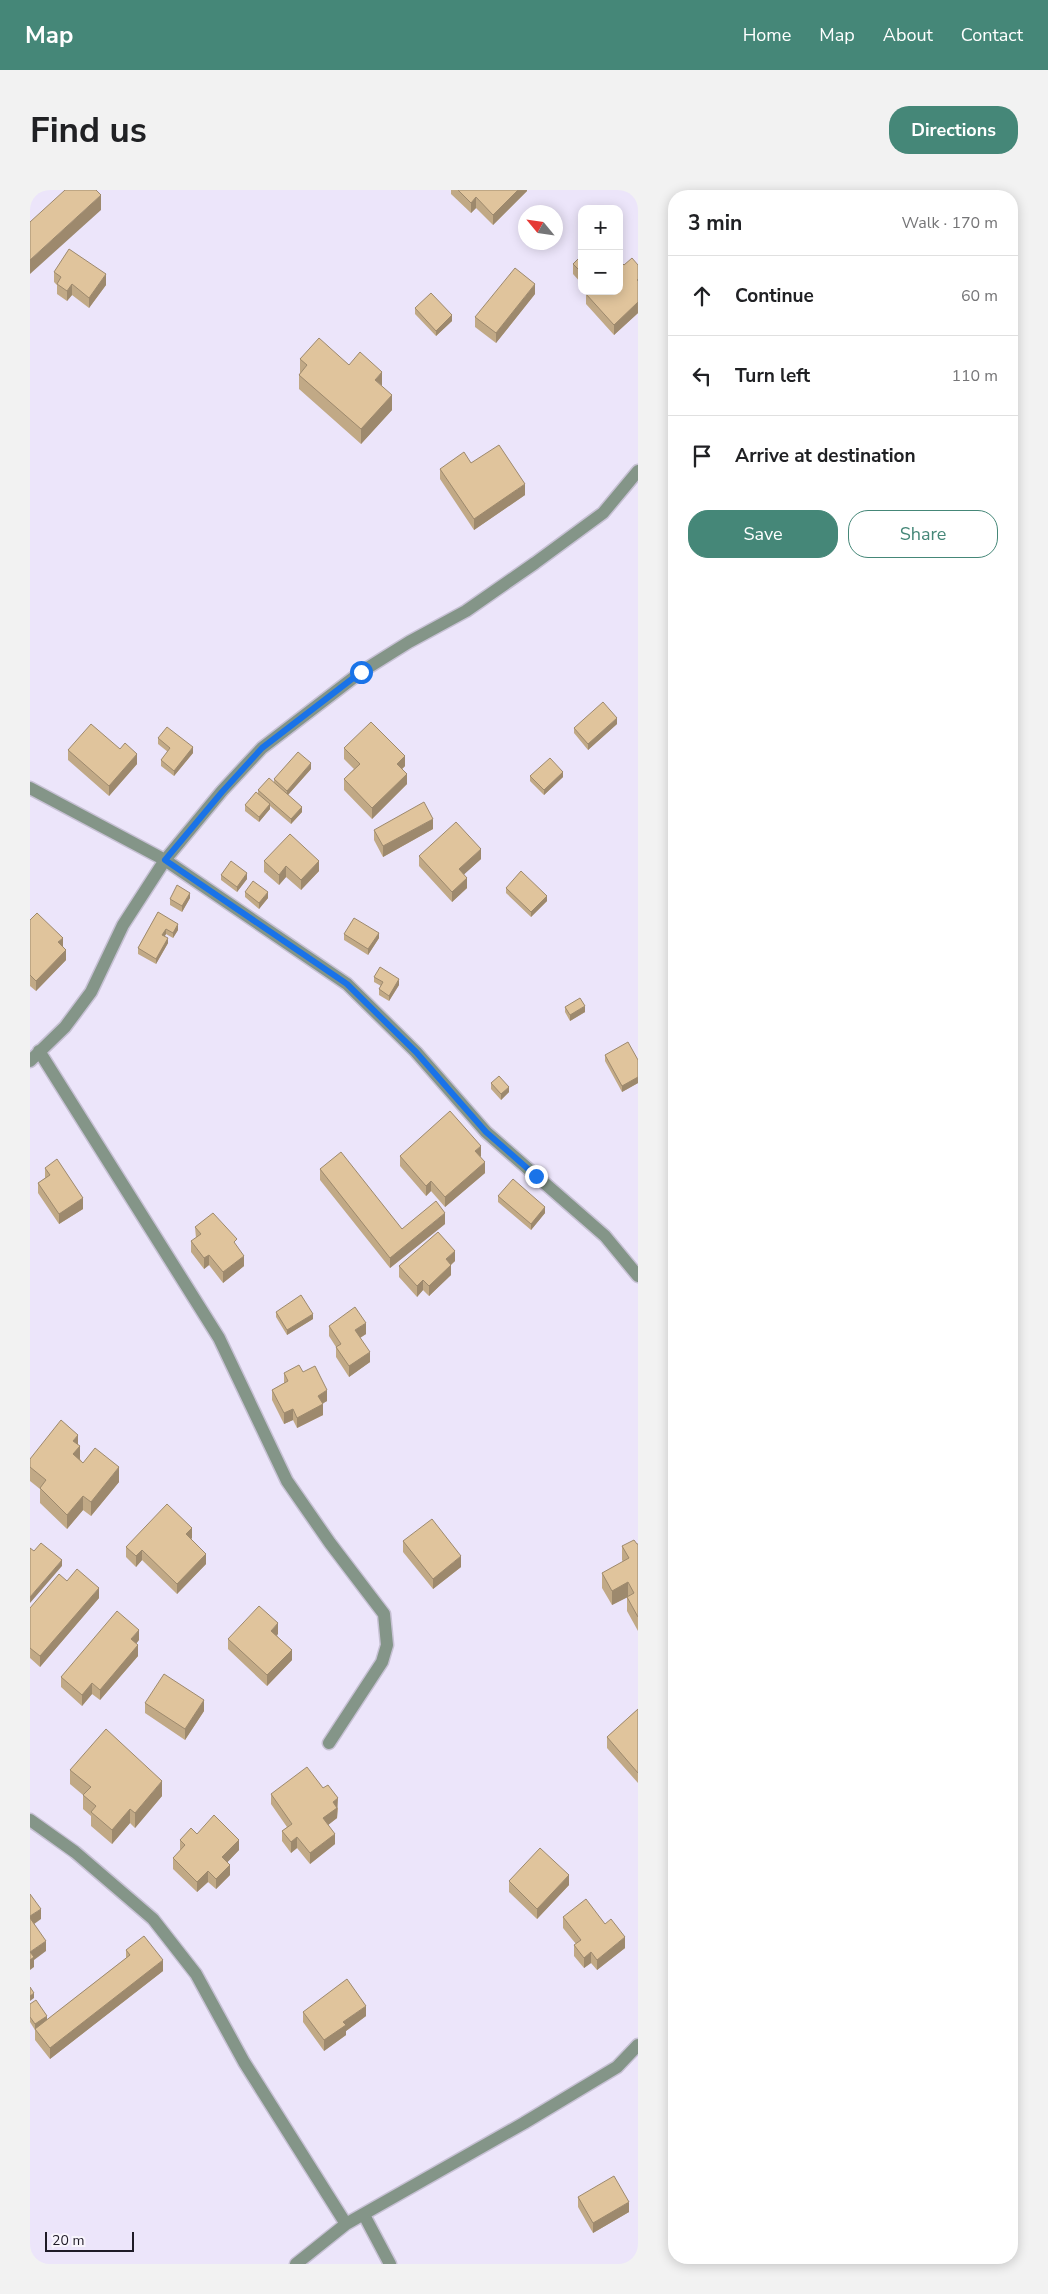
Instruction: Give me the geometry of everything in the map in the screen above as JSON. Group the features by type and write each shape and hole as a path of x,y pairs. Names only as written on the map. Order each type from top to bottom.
{"street":[{"path":"329,1743 382,1662 387,1645 384,1614 330,1543 287,1481 219,1338 35,1056 65,1027 91,992 123,925 165,860 262,748 361,672 409,642 466,611 535,564 602,513 638,471"},
{"path":"30,788 165,860 347,984 416,1052 486,1132 605,1236 638,1276"},
{"path":"30,1820 75,1852 153,1919 196,1974 244,2062 346,2224"},
{"path":"296,2264 346,2224 524,2123 617,2067 638,2045"},
{"path":"364,2215 390,2264"}],"building":[{"path":"65,190 96,190 101,195 30,260 30,222"},
{"path":"458,190 518,190 493,215 476,197 471,203"},
{"path":"69,249 106,274 89,298 72,284 67,291 57,284 61,277 54,272"},
{"path":"632,258 638,265 638,302 614,325 587,295 623,295 624,265"},
{"path":"578,259 578,269 573,264"},
{"path":"515,268 535,284 496,333 475,317"},
{"path":"431,293 452,315 436,331 415,308"},
{"path":"319,338 349,365 360,352 382,372 375,380 392,395 361,429 299,375 307,365 300,359"},
{"path":"499,445 525,484 474,519 440,469 464,452 471,463"},
{"path":"603,702 617,718 588,744 574,728"},
{"path":"371,722 405,756 397,764 407,774 372,808 344,779 360,764 344,748"},
{"path":"91,724 120,749 125,743 137,754 109,786 68,750"},
{"path":"167,727 193,747 174,771 161,760 170,748 158,738"},
{"path":"298,752 311,763 287,791 274,779"},
{"path":"550,758 563,772 544,790 530,776"},
{"path":"269,778 302,807 291,819 258,790"},
{"path":"256,792 270,804 259,817 245,805"},
{"path":"424,802 433,819 383,846 374,830"},
{"path":"456,822 481,849 459,869 467,878 452,892 419,856"},
{"path":"290,834 319,861 301,880 286,866 279,875 264,861"},
{"path":"231,861 247,873 237,887 221,875"},
{"path":"521,871 547,896 531,912 506,888"},
{"path":"253,881 268,892 259,903 245,892"},
{"path":"177,885 190,893 182,906 170,899"},
{"path":"158,912 178,924 173,933 166,929 162,935 168,938 156,959 138,948"},
{"path":"37,913 63,938 58,942 66,950 36,981 30,975 30,920"},
{"path":"354,918 379,933 368,949 344,934"},
{"path":"380,967 399,979 389,996 379,989 383,982 374,977"},
{"path":"580,998 585,1006 570,1015 565,1007"},
{"path":"628,1042 638,1060 638,1077 622,1086 605,1055"},
{"path":"499,1076 509,1087 501,1094 491,1083"},
{"path":"450,1111 481,1146 475,1151 485,1162 445,1197 431,1181 426,1186 400,1156"},
{"path":"341,1152 402,1229 436,1201 445,1213 390,1258 320,1169"},
{"path":"57,1159 83,1198 59,1214 38,1183 50,1175 45,1168"},
{"path":"513,1179 545,1207 531,1224 498,1196"},
{"path":"213,1213 237,1239 234,1242 244,1256 223,1272 209,1255 204,1258 191,1241 201,1234 195,1227"},
{"path":"438,1232 455,1251 446,1259 451,1265 429,1286 423,1280 417,1286 399,1266"},
{"path":"301,1295 313,1314 287,1330 276,1312"},
{"path":"355,1307 366,1323 355,1330 370,1352 349,1366 336,1347 341,1344 329,1326"},
{"path":"299,1365 303,1372 315,1366 327,1390 318,1396 323,1404 297,1418 293,1409 284,1413 272,1390 288,1381 284,1373"},
{"path":"61,1420 78,1435 73,1441 80,1446 73,1454 83,1463 95,1448 119,1467 91,1502 83,1496 67,1515 40,1488 46,1480 30,1467 30,1459"},
{"path":"167,1504 192,1528 186,1534 206,1554 177,1584 142,1550 136,1556 126,1547"},
{"path":"432,1519 461,1556 433,1579 403,1541"},
{"path":"634,1540 638,1544 638,1617 627,1597 634,1593 628,1582 612,1591 602,1573 629,1558 622,1546"},
{"path":"41,1543 62,1560 30,1597 30,1548 34,1551"},
{"path":"77,1569 99,1588 40,1656 30,1648 30,1608 59,1574 67,1581"},
{"path":"259,1606 278,1623 271,1631 292,1650 267,1675 228,1639"},
{"path":"117,1611 139,1630 131,1639 138,1645 100,1690 92,1683 82,1695 61,1677"},
{"path":"164,1674 204,1700 185,1729 145,1703"},
{"path":"638,1709 638,1773 607,1737"},
{"path":"106,1729 162,1781 135,1813 130,1809 112,1830 91,1812 96,1806 83,1795 91,1787 70,1770"},
{"path":"307,1767 323,1788 328,1785 338,1798 333,1802 337,1808 323,1818 335,1834 310,1853 297,1837 291,1842 282,1831 292,1824 271,1794"},
{"path":"214,1815 239,1840 222,1857 230,1865 216,1879 208,1871 197,1882 173,1858 185,1845 180,1840 191,1828 197,1834"},
{"path":"540,1848 569,1875 537,1909 509,1881"},
{"path":"30,1894 41,1909 30,1916"},
{"path":"586,1899 605,1924 611,1919 625,1937 597,1960 591,1952 584,1958 574,1945 581,1940 563,1917"},
{"path":"30,1918 46,1941 30,1952"},
{"path":"144,1936 163,1960 50,2048 35,2029 130,1955 126,1950"},
{"path":"30,1952 34,1957 30,1960"},
{"path":"347,1979 366,2006 343,2022 346,2025 324,2040 303,2012"},
{"path":"30,1987 34,1993 30,1996"},
{"path":"36,2000 47,2016 35,2024 30,2017 30,2004"},
{"path":"614,2176 629,2202 593,2223 578,2197"}],"route":[{"path":"361,672 262,748 165,860 347,984 416,1052 486,1132 536,1176"}]}
